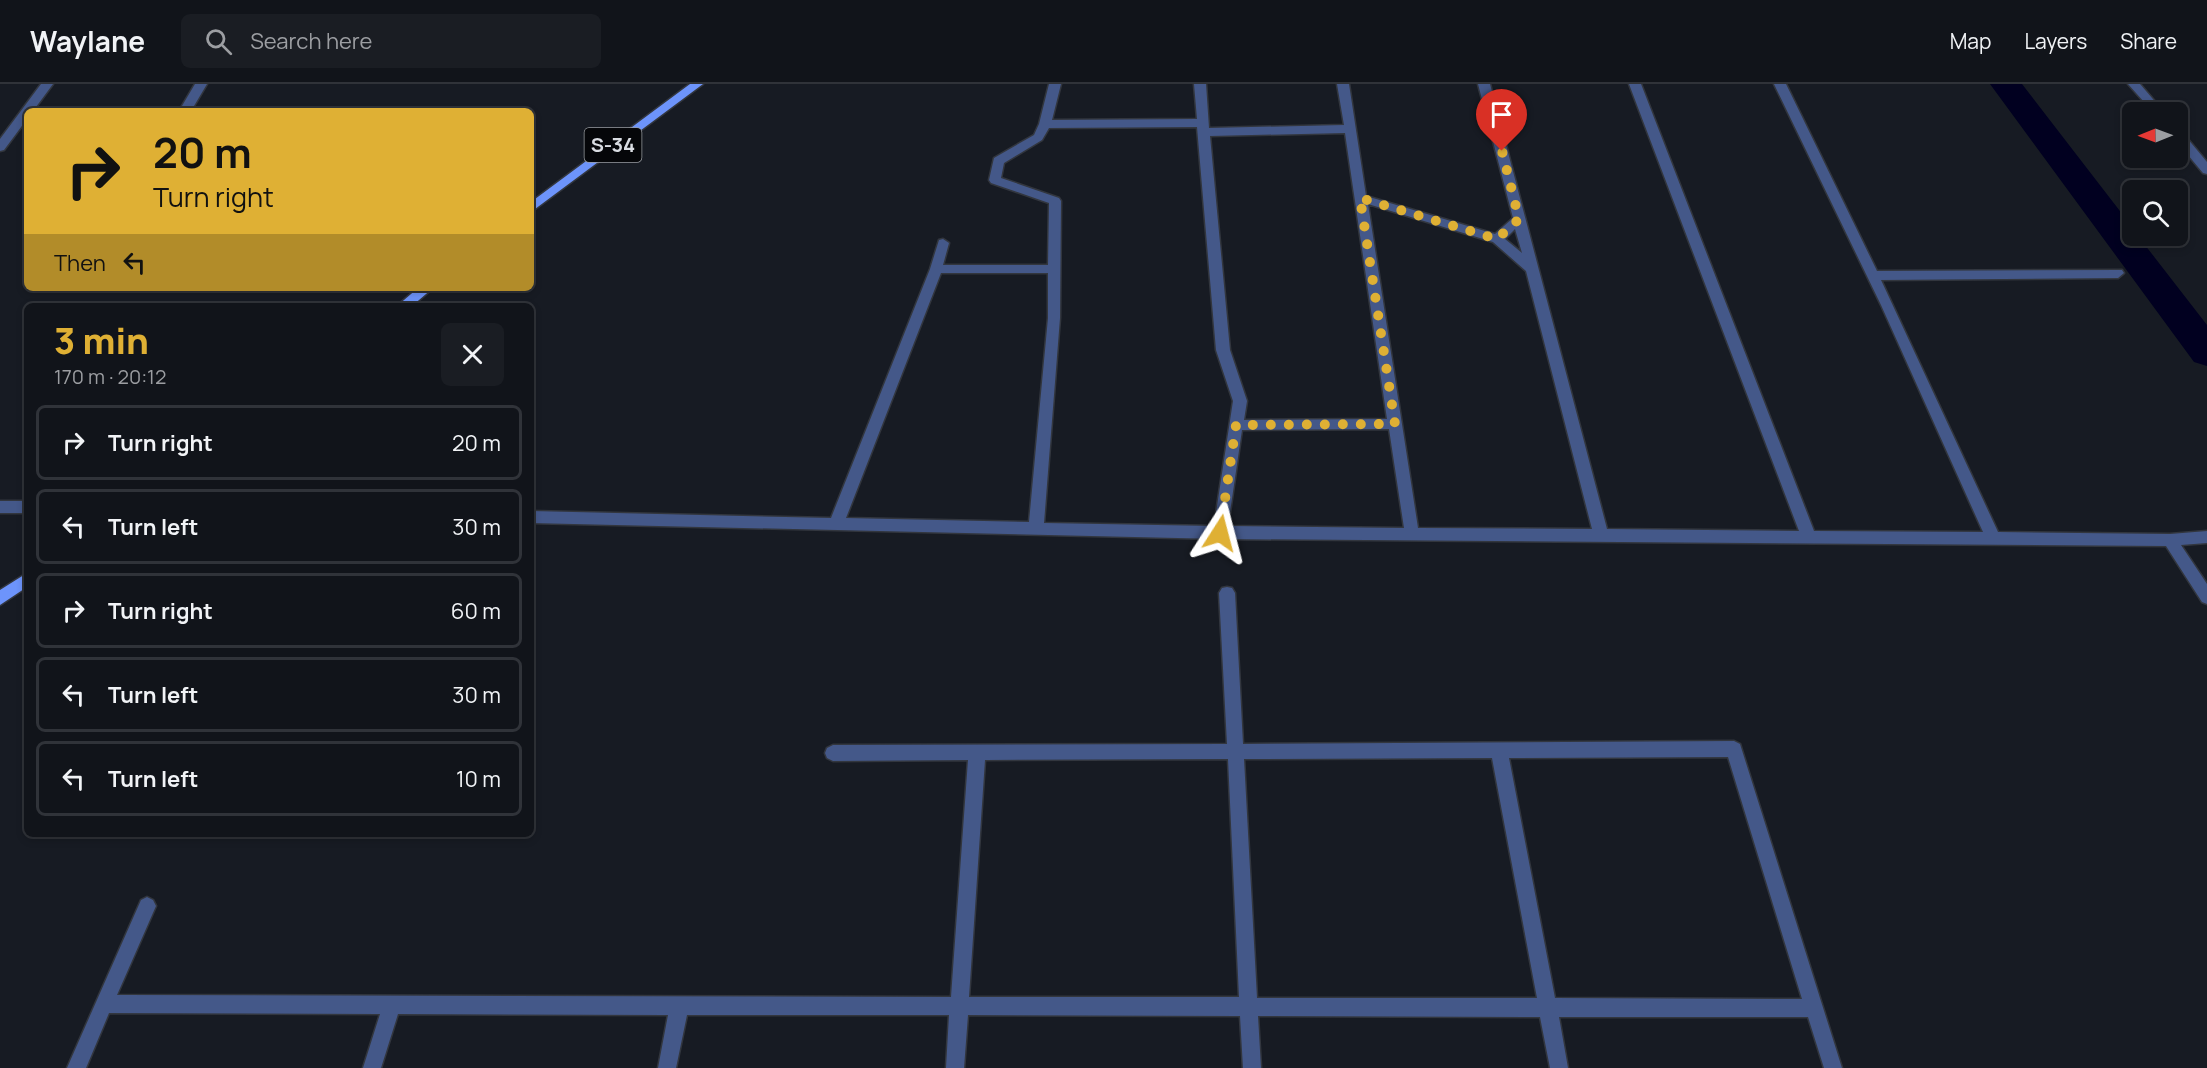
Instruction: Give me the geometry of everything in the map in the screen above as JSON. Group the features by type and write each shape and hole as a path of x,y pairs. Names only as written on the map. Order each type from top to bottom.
{"main road":[{"name":"S-34","path":"534,206 697,84"},
{"path":"407,303 423,291"},
{"path":"0,598 24,581"}],"street":[{"path":"28,108 46,84"},
{"path":"187,108 201,84"},
{"path":"1036,529 1054,318 1054,201 995,180 998,161 1038,137 1045,124 1055,84"},
{"path":"1200,84 1223,350 1240,401 1220,533"},
{"path":"1343,84 1412,534"},
{"path":"1484,84 1601,536"},
{"path":"1635,84 1809,537"},
{"path":"1780,84 1873,276 1993,538"},
{"path":"2134,84 2150,102"},
{"path":"0,147 24,114"},
{"path":"1045,124 1350,129"},
{"path":"2188,147 2207,170"},
{"path":"1360,198 1497,239 1532,268"},
{"path":"1497,239 1519,219"},
{"path":"836,524 936,269 943,243"},
{"path":"936,269 1054,269"},
{"path":"1873,276 2118,273"},
{"path":"1236,425 1395,424"},
{"path":"0,507 24,507"},
{"path":"534,517 1220,533 2170,540 2207,537"},
{"path":"2170,540 2207,597"},
{"path":"1227,592 1252,1068"},
{"path":"833,753 1734,748 1833,1068"},
{"path":"1499,750 1558,1068"},
{"path":"955,1068 977,753"},
{"path":"76,1068 147,906"},
{"path":"104,1004 1815,1008"},
{"path":"372,1068 392,1005"},
{"path":"667,1068 679,1006"}],"waterway":[{"path":"2006,84 2207,352"}],"route":[{"path":"1220,533 1236,425 1395,424 1360,198 1497,239 1519,219 1502,151"}]}
